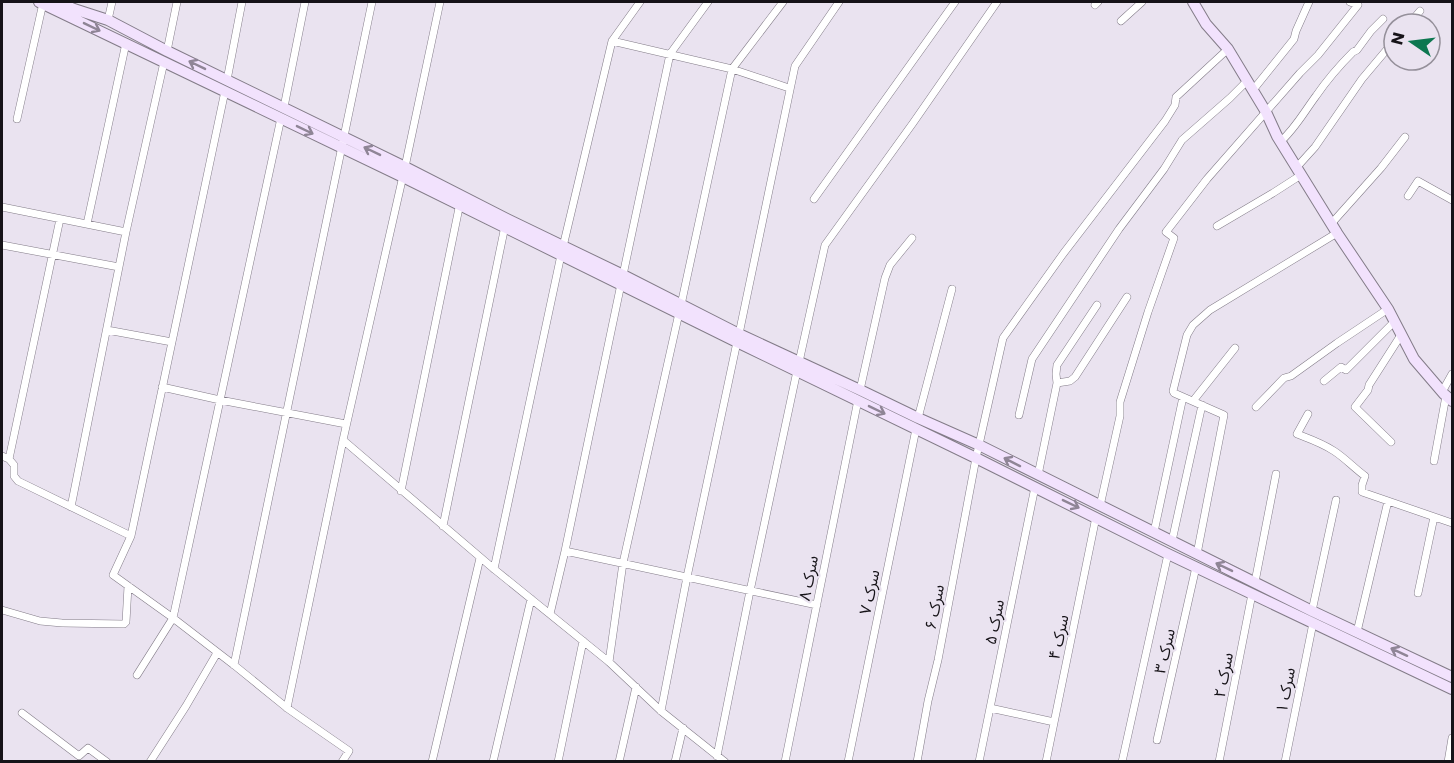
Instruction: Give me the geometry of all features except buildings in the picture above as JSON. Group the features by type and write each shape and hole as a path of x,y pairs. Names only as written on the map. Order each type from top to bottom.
{"street":[{"path":"17,119 41,2 126,43 165,56"},
{"path":"58,2 108,20 165,56 738,338 859,395 917,424 976,458 1168,554 1452,689"},
{"path":"108,20 112,2"},
{"path":"71,507 126,232 177,2"},
{"path":"242,2 130,536 112,574 173,618 287,708 349,751 342,762"},
{"path":"137,675 173,618 305,2"},
{"path":"234,665 372,2"},
{"path":"287,708 346,424 404,172 440,2"},
{"path":"494,569 562,251 612,41 640,2"},
{"path":"550,614 670,54 708,2"},
{"path":"609,662 623,564 732,69 783,2"},
{"path":"661,711 789,88 795,66 839,2"},
{"path":"814,199 955,2"},
{"path":"717,756 750,591 825,245 997,2"},
{"path":"1121,21 1142,2"},
{"path":"1192,2 1206,24 1228,50 1266,112 1280,142 1334,229 1388,309 1414,358 1447,396"},
{"path":"1019,416 1032,359 1182,140 1230,99 1250,86 1294,39 1309,2"},
{"path":"1100,506 1120,416 1120,402 1174,238 1166,232 1207,179 1305,70 1358,6 1350,2"},
{"path":"1280,142 1293,130 1317,94 1382,20"},
{"path":"612,41 732,69 789,88"},
{"path":"87,224 126,43"},
{"name":"سرک ۶","path":"917,762 976,458 1003,338 1064,254 1166,122 1175,105 1176,97 1228,50"},
{"path":"1217,226 1273,193 1298,171 1362,79 1382,56"},
{"path":"1197,554 1224,415 1174,393 1184,343 1193,325 1210,310 1334,229 1405,137"},
{"path":"1408,196 1418,181 1452,200"},
{"path":"400,491 461,200"},
{"path":"2,207 126,232"},
{"path":"9,459 60,219"},
{"path":"443,526 506,223"},
{"name":"سرک ۸","path":"785,762 885,278 890,265 912,238"},
{"path":"2,244 119,267"},
{"name":"سرک ۷","path":"848,762 917,424 952,289"},
{"path":"1057,383 1070,381 1076,376 1127,297"},
{"path":"1038,475 1057,383 1057,365 1097,305"},
{"path":"1256,407 1284,378 1291,376 1388,309"},
{"path":"1324,381 1341,367 1346,370 1395,322"},
{"path":"107,330 172,342"},
{"path":"1392,442 1355,407 1368,390 1369,384 1401,335"},
{"path":"1193,401 1235,348"},
{"path":"1434,461 1452,374"},
{"path":"162,387 346,424"},
{"path":"1154,532 1183,397"},
{"path":"1172,542 1202,405"},
{"path":"1308,414 1297,434 1335,452 1365,476 1362,492 1452,523"},
{"path":"917,424 979,445 1172,542 1452,677"},
{"path":"343,440 400,491 609,662 661,711 725,762"},
{"path":"2,456 14,465 14,476 18,481 130,536"},
{"path":"1255,582 1276,474"},
{"name":"سرک ۵","path":"979,762 1035,487"},
{"path":"1312,610 1335,500"},
{"path":"1357,632 1388,501"},
{"name":"سرک ۴","path":"1046,762 1096,517"},
{"path":"1418,593 1434,517"},
{"path":"565,551 817,605"},
{"path":"1122,762 1168,554"},
{"path":"432,762 480,558"},
{"name":"سرک ۳","path":"1157,740 1196,567"},
{"path":"2,610 40,621 124,624 128,586"},
{"name":"سرک ۲","path":"1219,762 1252,594"},
{"path":"493,762 531,599"},
{"name":"سرک ۱","path":"1285,762 1312,623"},
{"path":"558,762 583,641"},
{"path":"150,762 217,652"},
{"path":"619,762 636,687"},
{"path":"990,708 1054,722"},
{"path":"22,713 80,756 88,748 107,762"},
{"path":"675,762 683,728"},
{"path":"1448,762 1452,738"}]}
